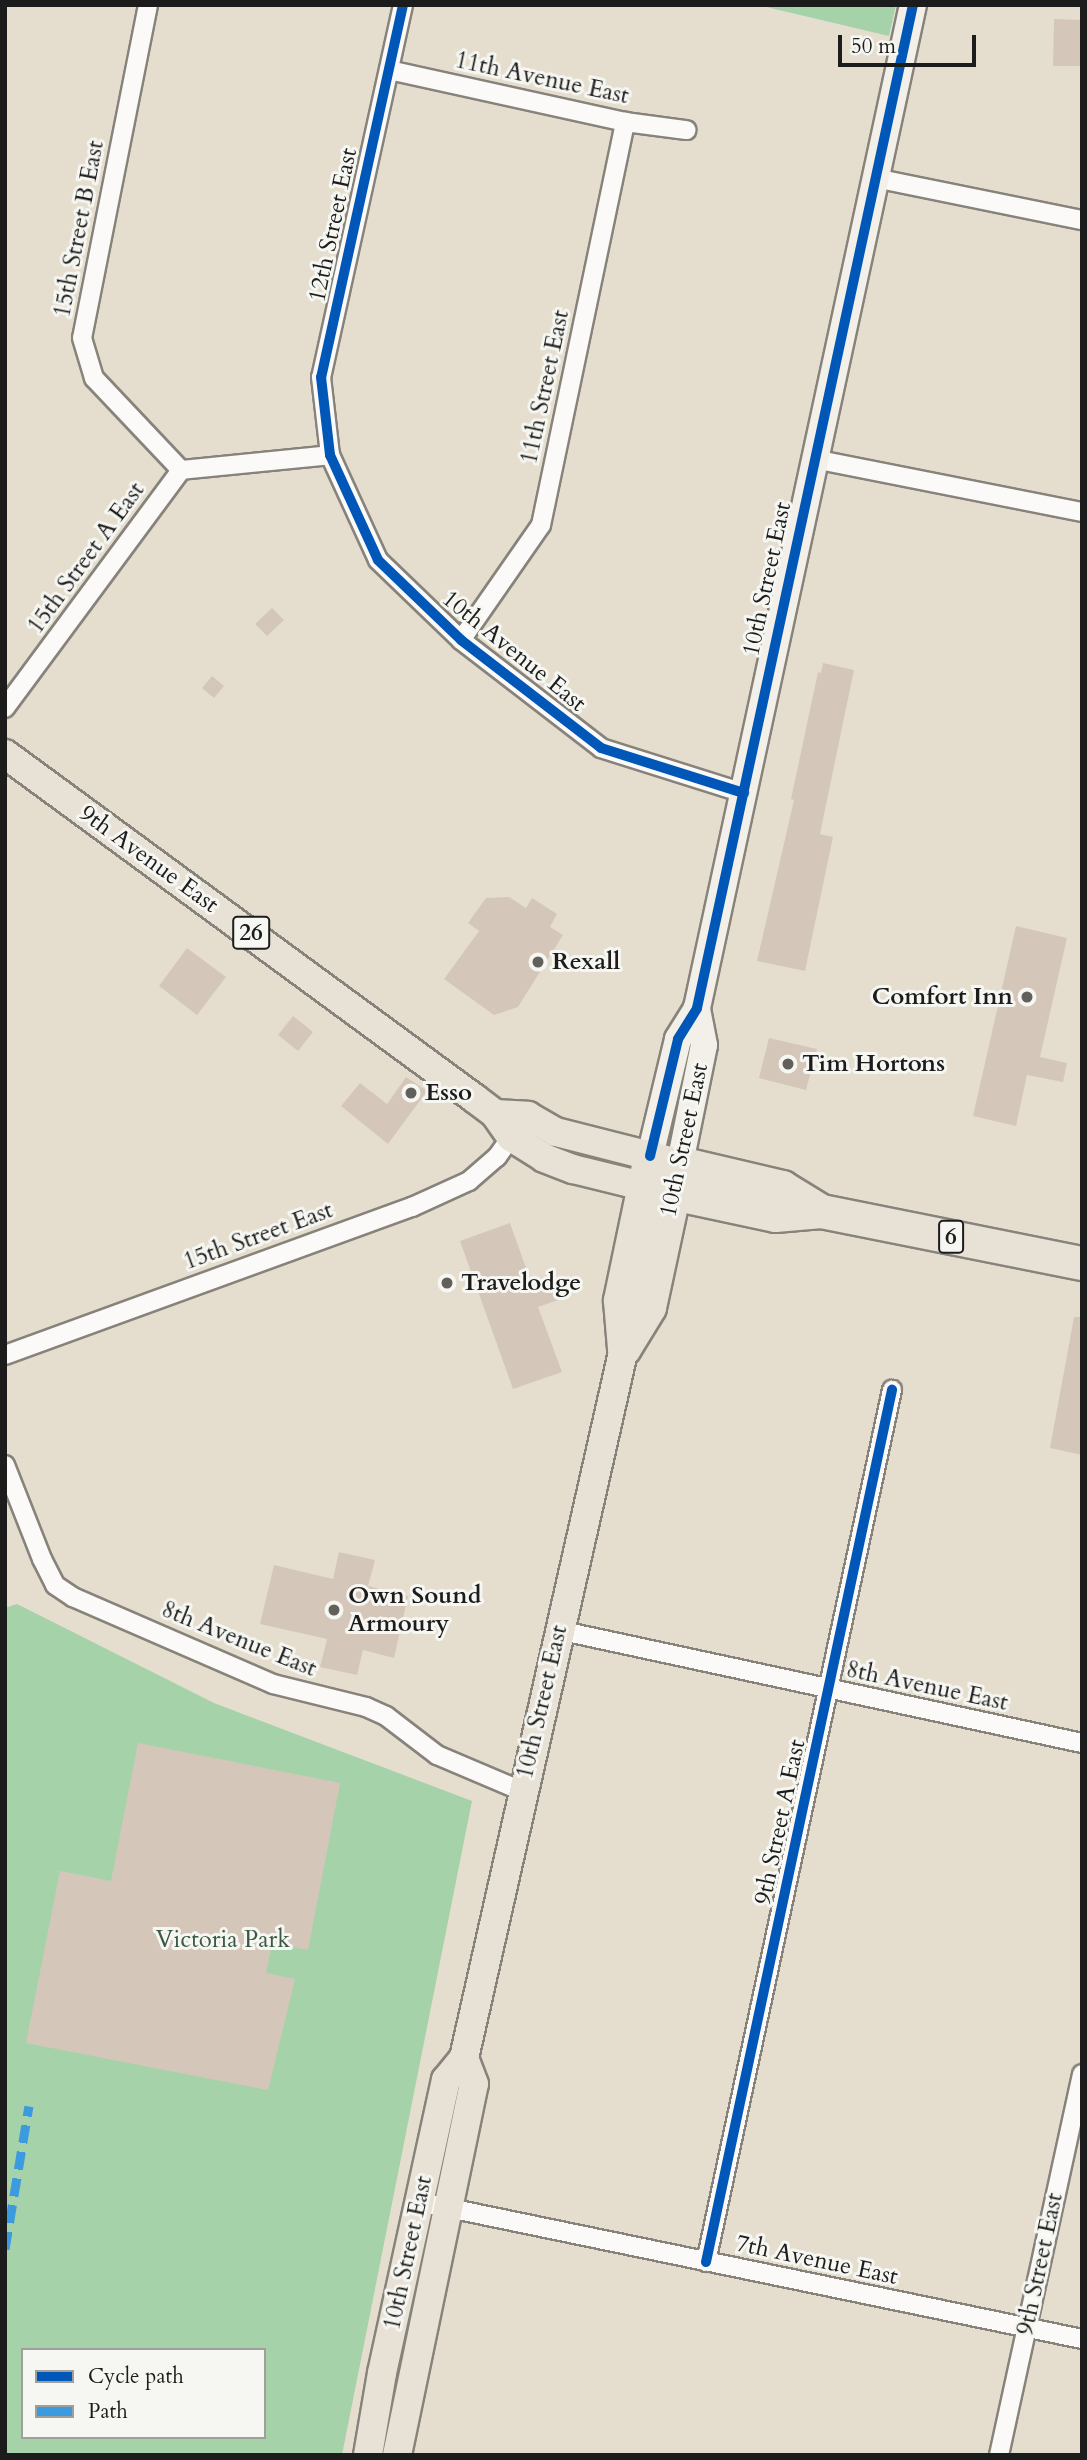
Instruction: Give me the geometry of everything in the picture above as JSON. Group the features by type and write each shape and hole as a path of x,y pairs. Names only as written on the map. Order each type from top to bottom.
{"highway":[{"name":"6","path":"662,1175 775,1215 821,1211 1082,1263"},
{"name":"10th Street East","path":"624,1348 649,1307 662,1175"}],"main road":[{"name":"9th Avenue East","path":"5,754 503,1126"},
{"path":"503,1126 528,1116 556,1132 662,1175"},
{"name":"10th Street East","path":"368,2455 446,2080 464,2058 558,1630 624,1348"},
{"name":"10th Street East","path":"397,2455 474,2084 464,2058"}],"street":[{"name":"15th Street B East","path":"148,5 82,338 94,377 181,470"},
{"name":"12th Street East","path":"330,455 321,377 403,5"},
{"name":"10th Street East","path":"662,1175 704,1045 697,1008 913,5"},
{"name":"11th Avenue East","path":"389,69 625,122 686,130"},
{"name":"11th Street East","path":"461,640 541,525 625,122"},
{"path":"875,178 1082,220"},
{"path":"181,470 330,455"},
{"name":"10th Avenue East","path":"330,455 378,561 461,640 601,748 744,793"},
{"path":"814,459 1082,512"},
{"name":"15th Street A East","path":"5,708 181,470"},
{"name":"15th Street East","path":"5,1355 412,1207 469,1181 497,1157 503,1126"},
{"name":"9th Street A East","path":"706,2262 892,1390"},
{"name":"8th Avenue East","path":"5,1465 55,1585 73,1597 272,1684 366,1707 386,1716 437,1755 522,1791"},
{"name":"8th Avenue East","path":"558,1630 1082,1743"},
{"name":"9th Street East","path":"999,2455 1082,2074"},
{"name":"7th Avenue East","path":"419,2202 1082,2339"}],"green space":[{"path":"758,5 896,5 889,36"},
{"name":"Victoria Park","path":"17,1604 214,1703 472,1801 342,2455 5,2455 5,1608"}],"building":[{"path":"1054,19 1082,20 1082,66 1053,66"},
{"path":"272,608 284,620 267,636 255,624"},
{"path":"823,663 854,670 820,834 833,837 805,971 757,961 794,800 791,799 818,672 821,673"},
{"path":"212,676 224,686 214,698 202,688"},
{"path":"509,897 526,908 532,898 557,914 550,927 563,935 518,1007 494,1015 444,979 479,931 468,923 486,898"},
{"name":"Comfort Inn","path":"1016,926 1067,938 1040,1057 1067,1063 1063,1082 1027,1075 1016,1126 973,1116"},
{"path":"187,948 226,977 197,1015 159,986"},
{"path":"293,1016 313,1032 298,1051 278,1035"},
{"name":"Tim Hortons","path":"769,1038 817,1049 806,1090 759,1078"},
{"path":"406,1077 427,1091 388,1144 341,1106 360,1083 387,1104"},
{"path":"510,1223 531,1282 549,1275 558,1300 538,1307 562,1372 513,1389 460,1241"},
{"path":"1074,1317 1082,1317 1082,1455 1050,1448"},
{"name":"Own Sound Armoury","path":"339,1552 375,1560 368,1586 408,1596 394,1658 363,1650 357,1675 320,1667 327,1639 260,1624 274,1565 333,1579"},
{"path":"138,1743 340,1783 308,1950 272,1943 266,1973 295,1979 268,2090 26,2043 60,1871 111,1881"}],"marked path":[{"path":"5,2249 29,2106"}],"cycle path":[{"path":"403,5 321,377 330,455 378,560 461,640 601,748 744,793"},
{"path":"650,1156 678,1039 697,1008 913,5"},
{"path":"706,2262 892,1390"}],"place":[{"name":"Rexall","path":"538,962"},
{"name":"Comfort Inn","path":"1027,997"},
{"name":"Tim Hortons","path":"788,1064"},
{"name":"Esso","path":"411,1093"},
{"name":"Travelodge","path":"447,1283"},
{"name":"Own Sound Armoury","path":"334,1610"}]}
